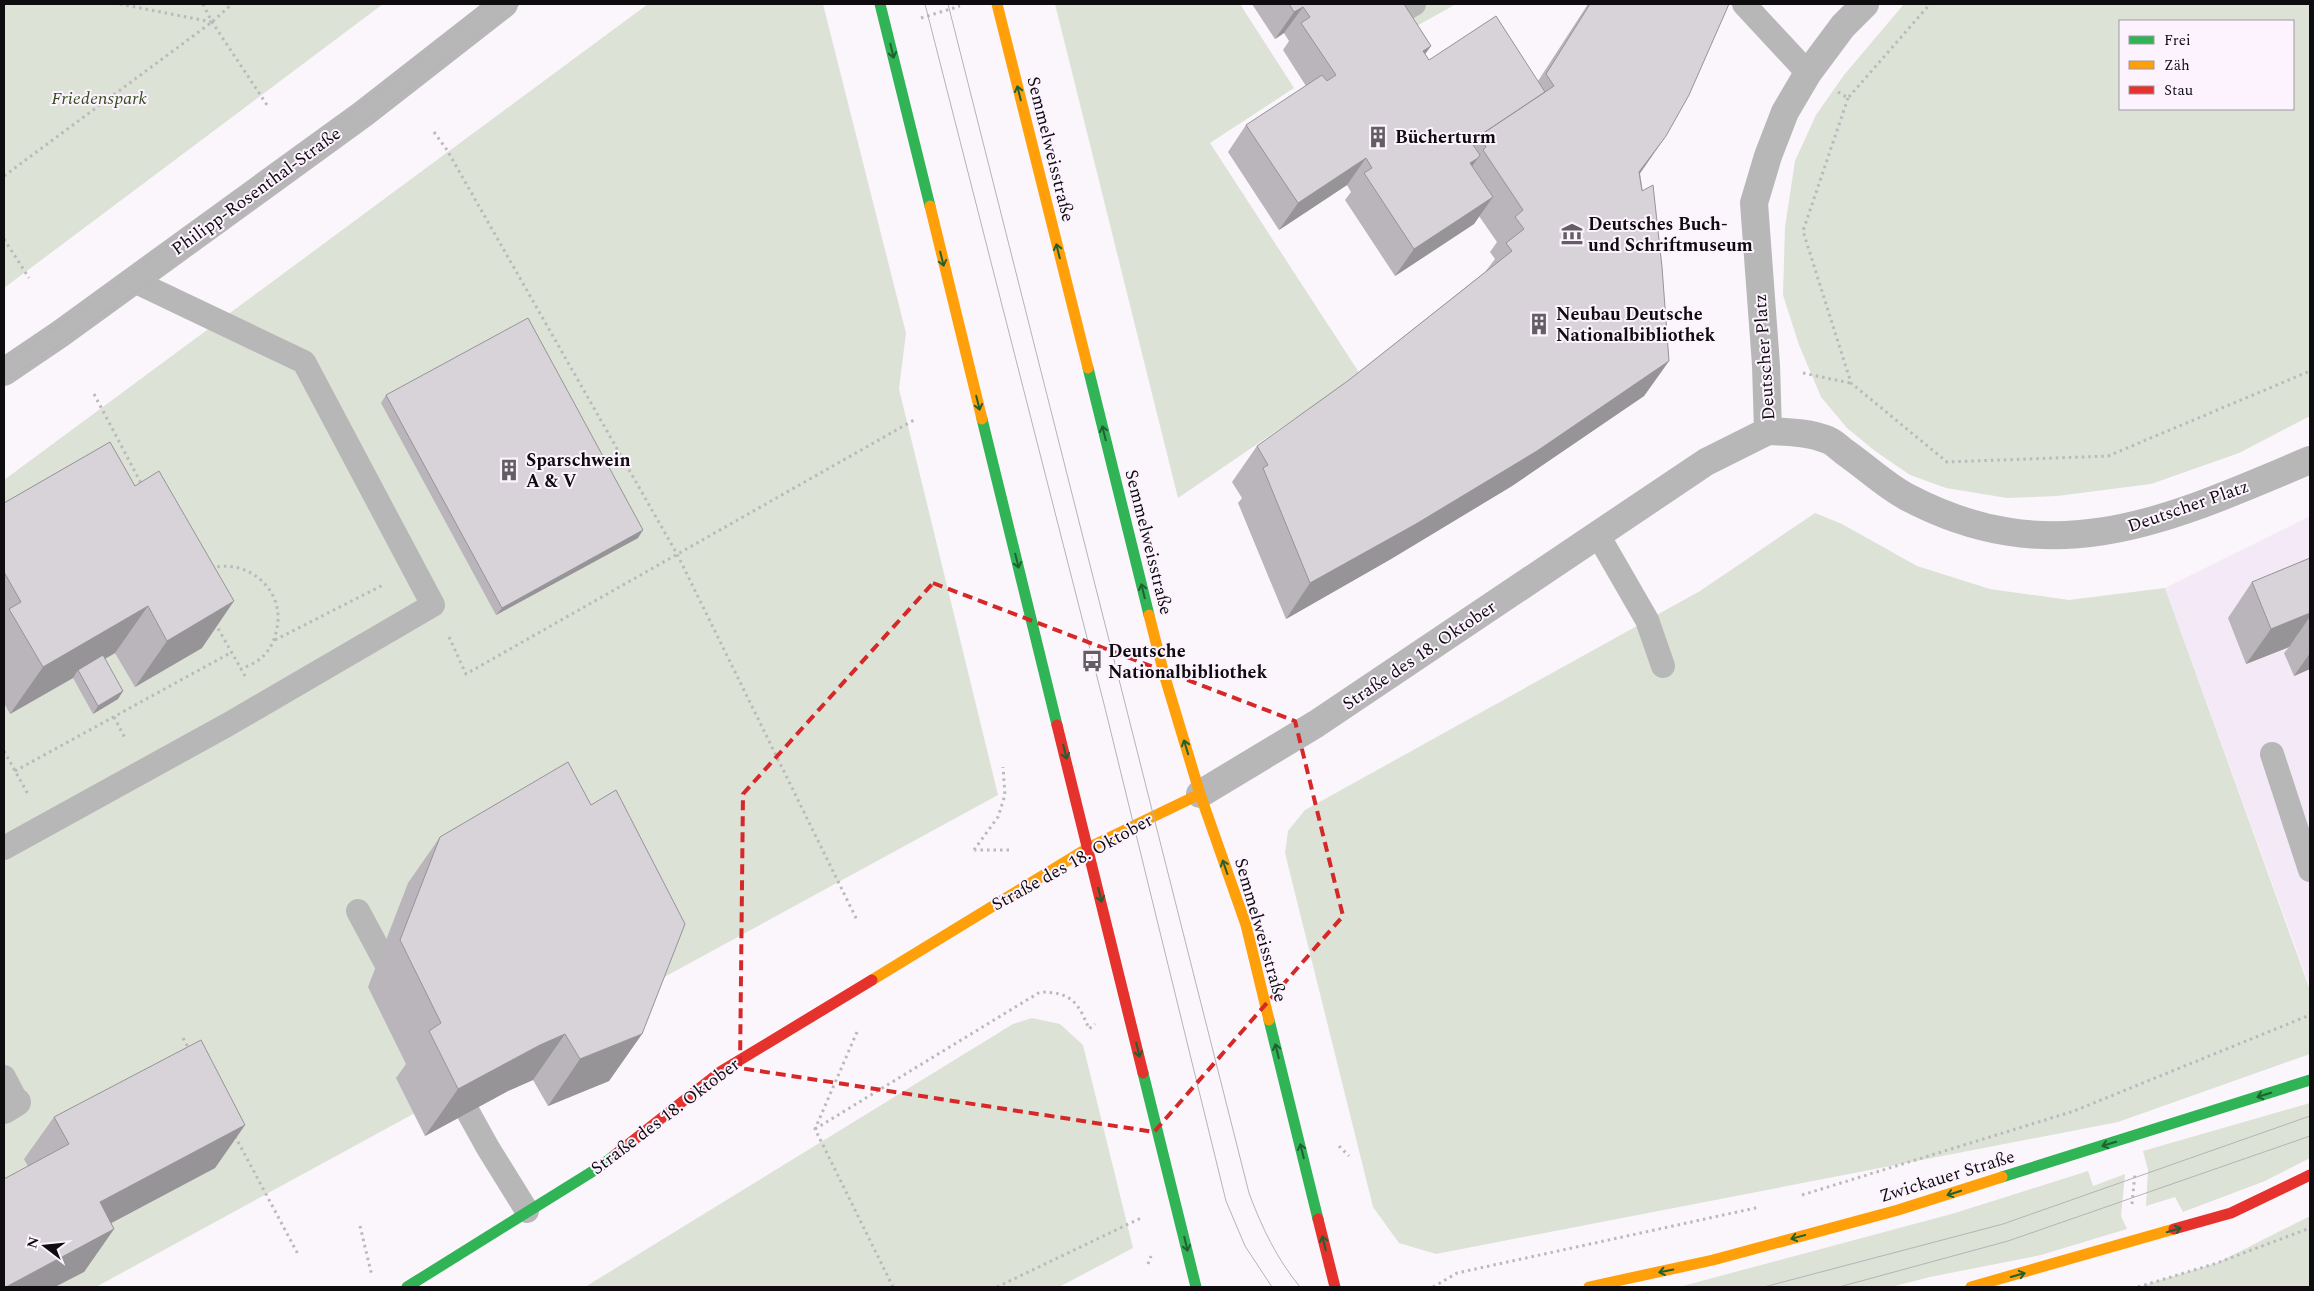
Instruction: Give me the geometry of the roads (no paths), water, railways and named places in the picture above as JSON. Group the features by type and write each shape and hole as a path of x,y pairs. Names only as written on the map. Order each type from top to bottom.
{"main road":[{"path":"880,4 1196,1287"},
{"name":"Semmelweisstraße","path":"997,4 1164,674 1200,794 1246,925 1335,1287"},
{"name":"Straße des 18. Oktober","path":"407,1287 598,1168 720,1072 1088,848 1200,794"},
{"name":"Zwickauer Straße","path":"1589,1287 1713,1260 1898,1210 2310,1080"},
{"path":"1971,1287 2231,1213 2310,1175"}],"street":[{"name":"Philipp-Rosenthal-Straße","path":"4,372 134,281 363,114 504,4"},
{"name":"Deutscher Platz","path":"1865,4 1843,26 1808,73 1785,112 1768,156 1754,203 1766,365 1768,430 1802,433 1829,440 1906,496 1957,520 2013,534 2063,536 2115,531 2166,517 2310,460"},
{"name":"Straße des 18. Oktober","path":"1200,794 1316,724 1706,462 1768,430"}],"lane":[{"path":"1404,4 1407,8 1414,4"},
{"path":"1744,4 1808,73"},
{"path":"4,848 261,705 433,605 304,362 134,281"},
{"path":"1598,535 1647,620 1663,666"},
{"path":"2272,754 2310,870"},
{"path":"358,911 406,999"},
{"path":"444,1069 488,1148 527,1211"},
{"path":"4,1077 10,1106"}],"tram line":[{"path":"4,362 56,327 356,108 488,4"},
{"path":"4,382 200,245 329,150 520,4"},
{"path":"925,4 1105,708 1226,1201 1245,1246 1272,1287"},
{"path":"948,4 1249,1193 1271,1243 1300,1287"},
{"path":"1764,1287 2003,1224 2310,1116"},
{"path":"1839,1287 2008,1241 2310,1136"}],"place":[{"name":"Bücherturm","path":"1378,137"},
{"name":"Deutsches Buch- und Schriftmuseum","path":"1572,234"},
{"name":"Neubau Deutsche Nationalbibliothek","path":"1539,324"},
{"name":"Sparschwein A & V","path":"509,470"},
{"name":"Deutsche Nationalbibliothek","path":"1092,661"}],"park label":[{"name":"Friedenspark","path":"99,98"}]}
